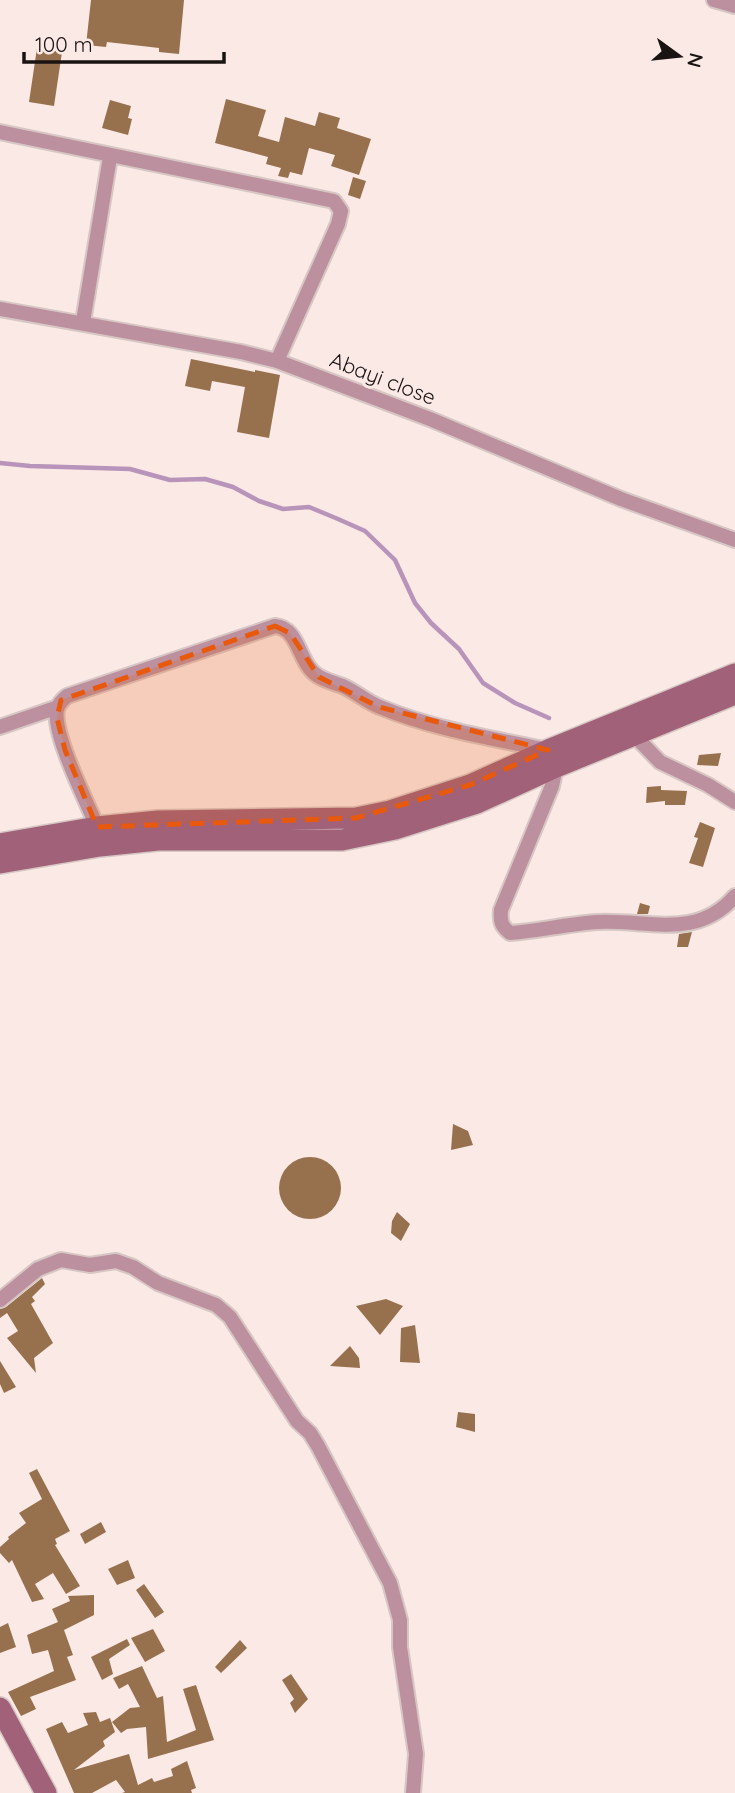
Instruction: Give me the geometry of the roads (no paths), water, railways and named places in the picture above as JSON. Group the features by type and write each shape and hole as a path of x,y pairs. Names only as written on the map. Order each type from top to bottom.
{"street":[{"path":"714,0 735,6"},
{"path":"0,132 110,157 334,201 341,211 338,224 277,361"},
{"path":"83,322 110,157"},
{"name":"Abayi close","path":"0,309 83,322 277,361 430,419 621,499 735,540"},
{"path":"0,727 58,707 67,696 275,626 290,633 311,670 379,707 552,758"},
{"path":"0,863 100,846 158,840 300,841 358,837 395,829 477,803 552,758 735,674"},
{"path":"0,844 97,827 158,821 356,818 390,811 552,758 635,736 735,694"},
{"path":"58,707 57,718 65,750 97,827"},
{"path":"635,736 660,762 708,785 735,802"},
{"path":"552,758 552,786 501,910 500,920 510,933 594,922 662,926 699,922 719,913 735,896"},
{"path":"0,1300 38,1269 61,1260 90,1265 116,1261 133,1267 158,1283 216,1305 230,1317 297,1421 310,1433 318,1446 390,1583 400,1619 400,1647 414,1741 413,1793"},
{"path":"0,1708 46,1793"}],"waterway":[{"path":"0,463 130,469 170,480 205,479 233,487 259,501 283,509 309,507 365,531 395,560 415,603 431,623 459,649 483,683 515,703 549,718"}]}
